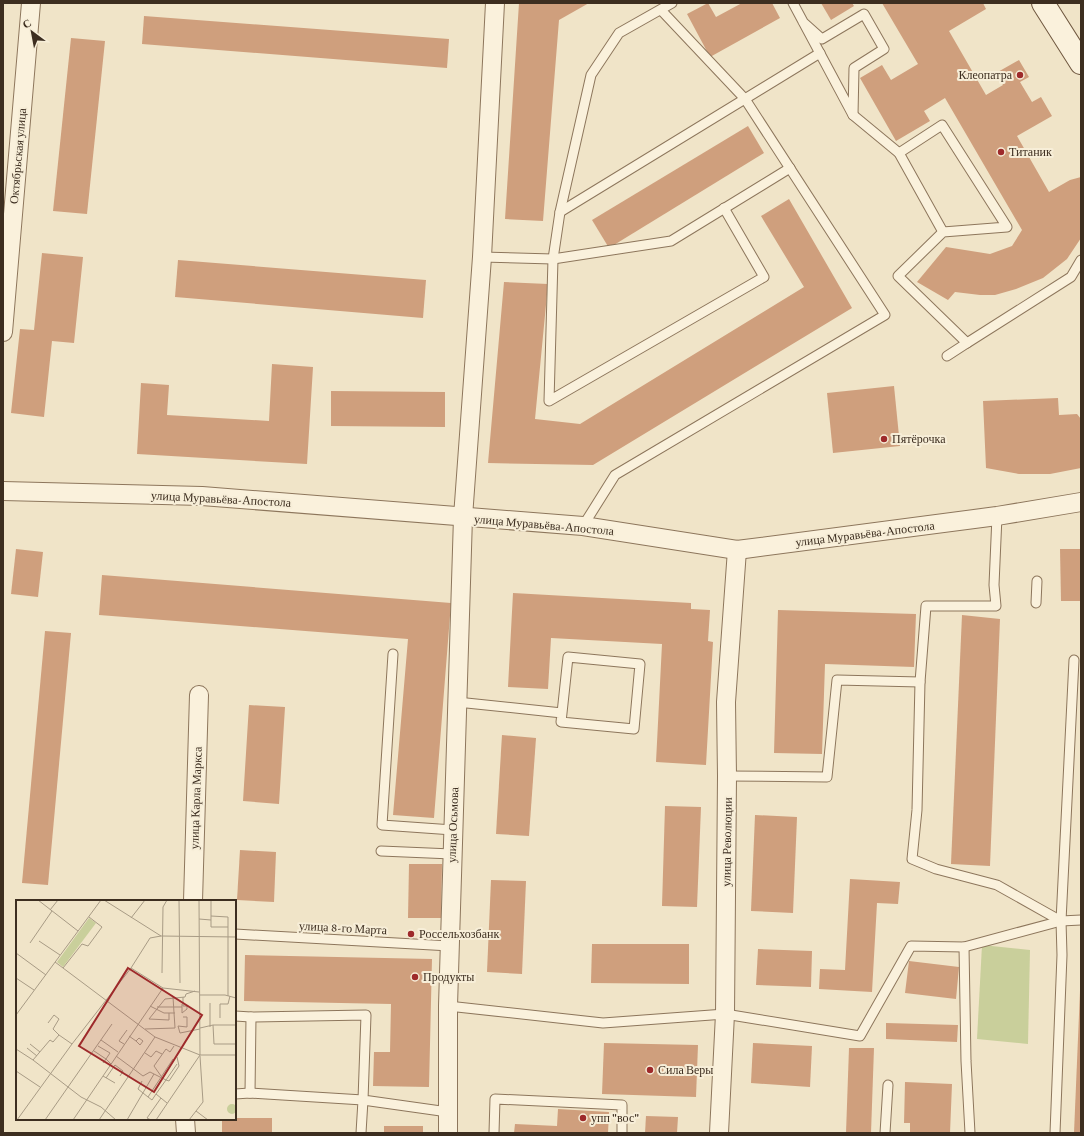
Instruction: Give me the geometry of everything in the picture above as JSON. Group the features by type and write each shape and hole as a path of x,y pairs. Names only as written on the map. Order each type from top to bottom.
{"main road":[{"path":"1043,3 1081,63"}],"street":[{"name":"Октябрьская улица","path":"3,332 31,3"},
{"name":"улица Осьмова","path":"448,1133 448,1006 463,517 482,257 495,3"},
{"name":"улица Муравьёва-Апостола","path":"3,491 202,496 583,526 737,550 997,516 1081,502"},
{"name":"улица Революции","path":"719,1133 725,1014 728,776 726,702 737,550"},
{"name":"улица Карла Маркса","path":"193,900 200,695"},
{"path":"185,1120 186,1133"}],"lane":[{"path":"672,3 619,33 591,75 560,212 552,259 550,402 764,277 724,208"},
{"path":"793,3 853,115 899,153 943,232"},
{"path":"583,526 615,475 885,315 745,99 661,10"},
{"path":"803,22 822,39 864,14 884,49 854,68 853,115"},
{"path":"560,212 820,53"},
{"path":"899,153 942,125 1007,228 943,232 898,276 967,343"},
{"path":"482,257 552,259 670,241 790,168"},
{"path":"947,356 1071,277 1081,260"},
{"path":"997,516 994,584 996,606 926,606 920,682 917,810 912,859 936,869 997,885 1061,921"},
{"path":"1036,602 1037,580"},
{"path":"393,654 382,825 453,830"},
{"path":"568,657 640,664 634,729 561,722 562,712 568,657"},
{"path":"1055,1133 1062,955 1061,921 1074,660"},
{"path":"728,776 827,777 837,680 920,682"},
{"path":"457,702 562,712"},
{"path":"381,851 452,854"},
{"path":"448,1006 603,1023 725,1014 860,1036 911,946 964,947 1061,921 1081,920"},
{"name":"улица 8-го Марта","path":"236,934 450,946"},
{"path":"964,947 966,1061 970,1133"},
{"path":"236,1016 366,1015 361,1133"},
{"path":"250,1093 251,1017"},
{"path":"885,1133 888,1085"},
{"path":"236,1094 250,1093 363,1100 448,1112"},
{"path":"494,1133 495,1099 622,1105 622,1133"}],"green space":[{"path":"982,945 1030,950 1028,1044 977,1039"}],"building":[{"path":"519,3 589,3 559,20 543,221 505,219"},
{"path":"708,3 716,17 742,3 772,3 780,18 710,57 687,14"},
{"path":"821,3 852,3 854,6 831,20"},
{"name":"Титаник","path":"882,3 983,3 986,9 949,31 986,95 1003,85 996,73 1019,60 1029,77 1020,82 1032,102 1041,97 1052,116 1017,136 1049,192 1070,180 1081,177 1081,238 1067,259 1043,278 1016,289 995,295 955,292 948,300 917,282 946,247 990,254 1012,246 1022,230 945,98 924,111 930,121 896,141 860,78 882,65 891,80 918,64"},
{"path":"144,16 449,39 447,68 142,44"},
{"path":"71,38 105,41 87,214 53,211"},
{"path":"748,126 764,153 609,248 592,220"},
{"path":"789,199 852,308 593,465 488,463 504,282 548,284 535,419 580,424 804,287 761,216"},
{"path":"42,253 83,257 74,343 52,341 44,417 11,413 20,329 34,330"},
{"path":"178,260 426,280 423,318 175,297"},
{"path":"272,364 313,367 307,464 137,454 141,383 169,385 167,415 269,421"},
{"path":"894,386 900,446 833,453 827,393"},
{"path":"331,391 445,392 445,427 331,426"},
{"path":"1058,398 1059,415 1077,414 1081,419 1081,468 1050,474 1019,474 986,468 983,401"},
{"path":"16,549 43,552 38,597 11,594"},
{"path":"1060,549 1081,549 1081,601 1061,601"},
{"path":"102,575 451,603 434,818 393,815 408,639 99,615"},
{"path":"513,593 691,603 691,609 710,610 708,641 713,642 706,765 656,762 662,644 551,638 548,689 508,687"},
{"path":"778,610 916,614 914,667 825,664 822,754 774,753"},
{"path":"962,615 1000,619 990,866 951,864"},
{"path":"45,631 71,633 48,885 22,883"},
{"path":"249,705 285,707 279,804 243,801"},
{"path":"502,735 536,738 529,836 496,834"},
{"path":"665,806 701,807 697,907 662,906"},
{"path":"755,815 797,817 793,913 751,911"},
{"path":"240,850 276,852 274,902 237,900"},
{"path":"409,864 442,864 441,918 408,918"},
{"path":"850,879 900,882 898,904 877,903 872,992 819,989 820,969 845,970"},
{"path":"491,880 526,881 522,974 487,972"},
{"path":"592,944 689,944 689,984 591,983"},
{"path":"758,949 812,951 811,987 756,985"},
{"path":"245,955 432,959 429,1087 373,1086 374,1052 390,1052 391,1004 244,1001"},
{"path":"909,961 959,967 956,999 905,993"},
{"path":"1080,991 1081,1133 1074,1133"},
{"path":"886,1023 958,1025 957,1042 886,1039"},
{"name":"Сила Веры","path":"604,1043 698,1045 696,1097 602,1094"},
{"path":"753,1043 812,1046 810,1087 751,1083"},
{"path":"849,1048 874,1048 871,1133 846,1133"},
{"path":"905,1082 952,1084 950,1133 910,1133 910,1123 904,1123"},
{"name":"упп \"вос\"","path":"558,1109 609,1112 608,1133 514,1133 515,1124 557,1126"},
{"path":"646,1116 678,1117 677,1133 645,1133"},
{"path":"236,1118 272,1118 272,1133 222,1133 222,1120 236,1120"},
{"path":"384,1126 423,1126 423,1133 384,1133"}],"place":[{"name":"Клеопатра","path":"1020,75"},
{"name":"Титаник","path":"1001,152"},
{"name":"Пятёрочка","path":"884,439"},
{"name":"Россельхозбанк","path":"411,934"},
{"name":"Продукты","path":"415,977"},
{"name":"Сила Веры","path":"650,1070"},
{"name":"упп \"вос\"","path":"583,1118"}]}
